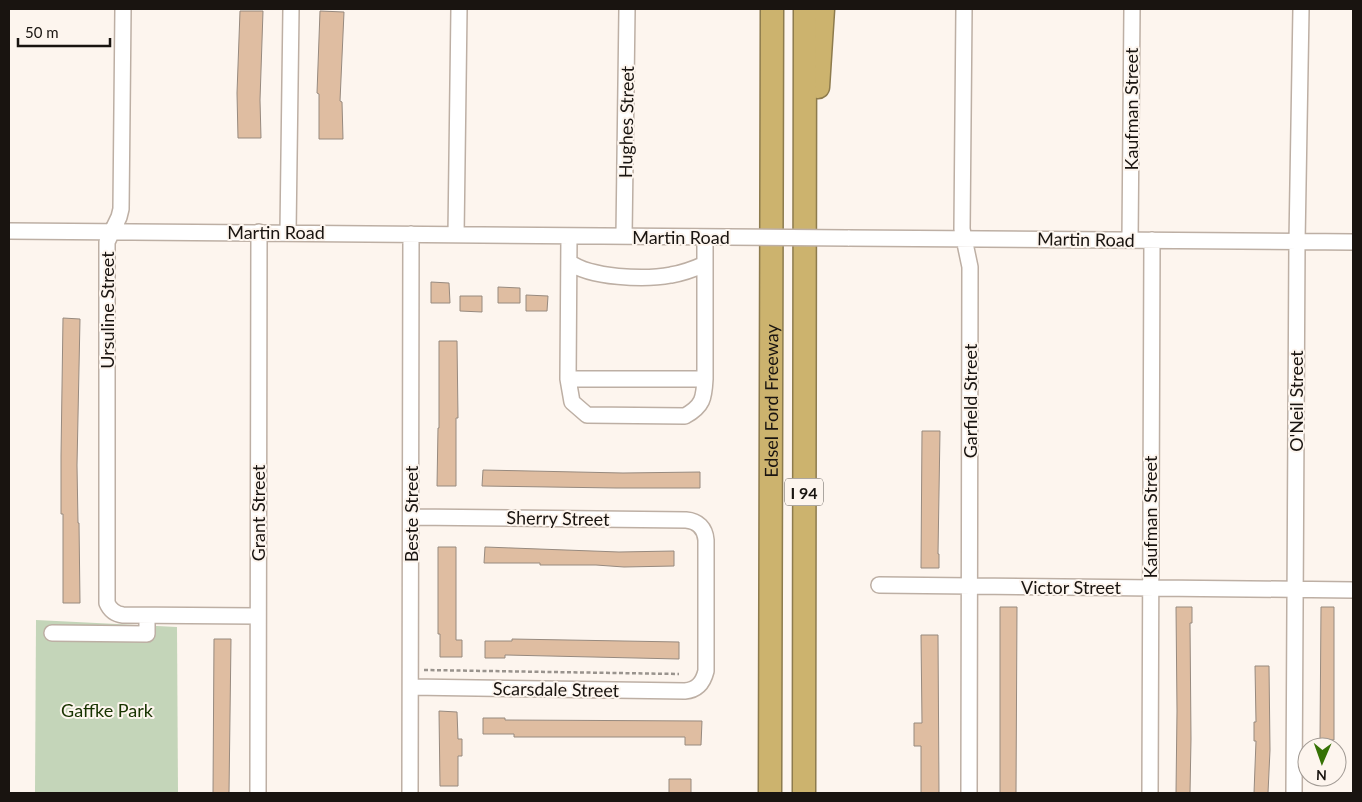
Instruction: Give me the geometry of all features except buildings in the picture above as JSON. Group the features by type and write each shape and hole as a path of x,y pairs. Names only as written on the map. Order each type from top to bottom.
{"highway":[{"name":"Edsel Ford Freeway","path":"770,793 772,9"},
{"name":"Edsel Ford Freeway","path":"804,793 805,9"},
{"path":"804,190 820,66 823,9"}],"street":[{"name":"Ursuline Street","path":"123,9 121,209 119,218 107,242 106,591 107,603 113,612 117,614 147,616"},
{"path":"288,232 291,9"},
{"path":"456,234 459,9"},
{"name":"Hughes Street","path":"624,236 627,9"},
{"name":"Garfield Street","path":"964,9 962,222 970,267 969,793"},
{"name":"Kaufman Street","path":"1130,240 1132,9"},
{"name":"O'Neil Street","path":"1294,793 1300,9"},
{"name":"Martin Road","path":"9,231 1353,242"},
{"name":"Grant Street","path":"258,793 259,232"},
{"name":"Beste Street","path":"410,793 411,234"},
{"path":"568,236 568,379 572,402 586,414 685,416 694,411 704,398 705,237"},
{"name":"Kaufman Street","path":"1150,793 1152,240"},
{"path":"569,262 587,271 606,275 646,276 670,275 705,264"},
{"path":"568,379 705,379"},
{"name":"Sherry Street","path":"411,517 686,520 697,523 702,527 706,540 706,671 700,684"},
{"name":"Victor Street","path":"879,585 1353,590"},
{"path":"52,633 147,634 147,616 258,616"},
{"name":"Scarsdale Street","path":"410,687 685,691 692,690 700,684"}],"path":[{"path":"424,672 679,674"}],"green space":[{"name":"Gaffke Park","path":"36,620 177,627 178,793 35,793"}]}
